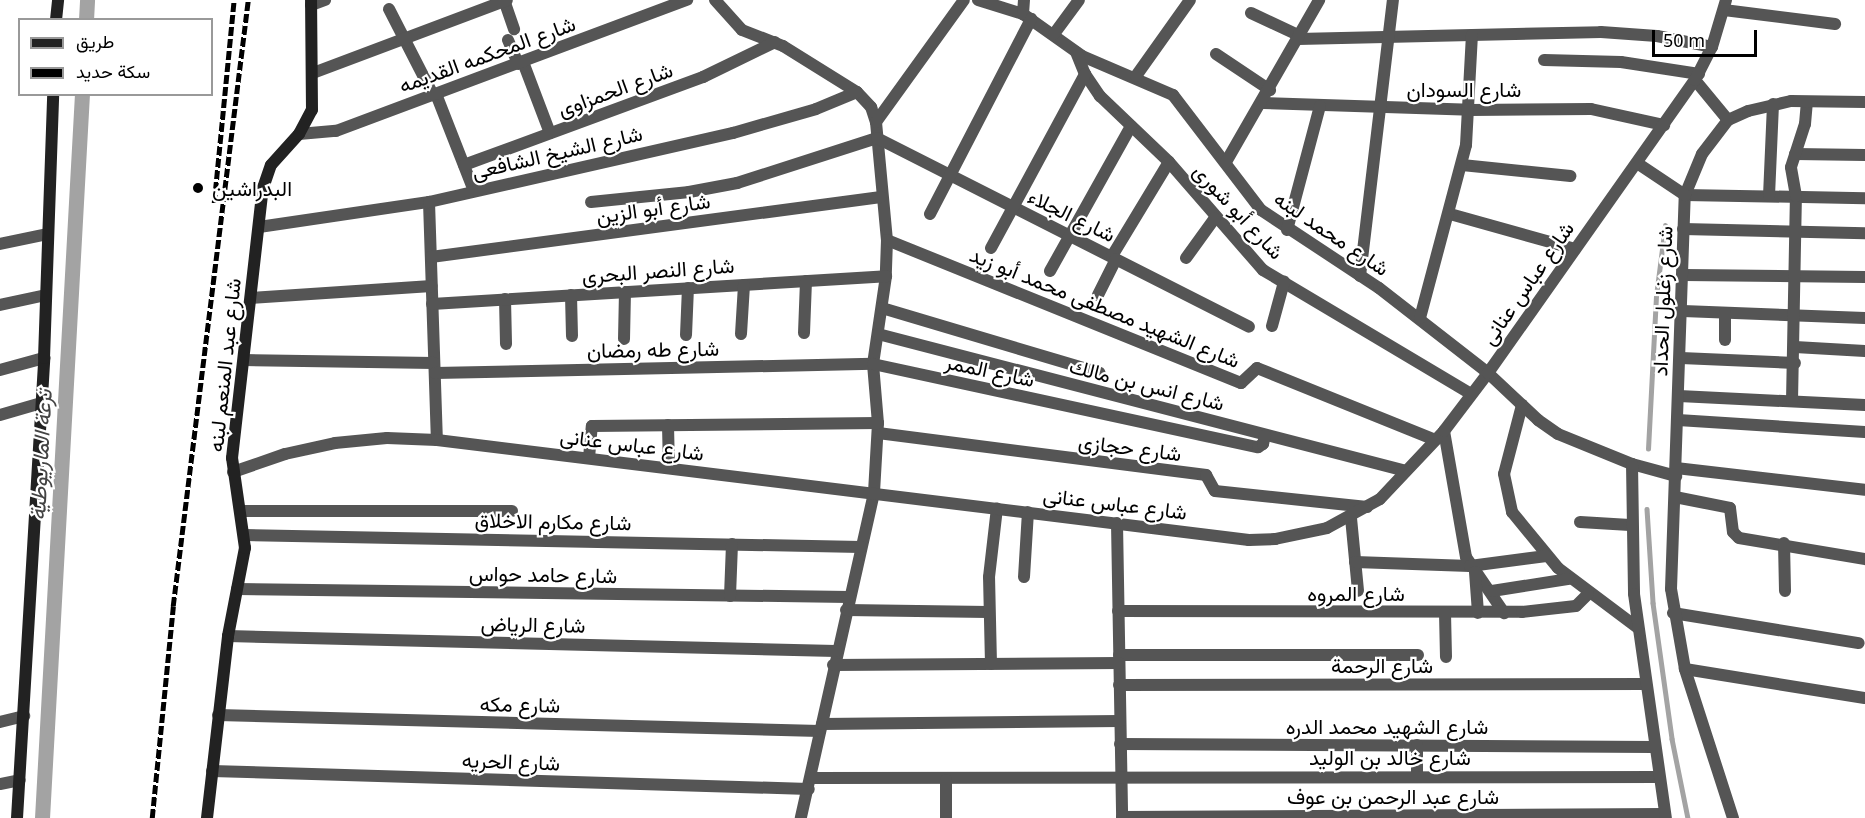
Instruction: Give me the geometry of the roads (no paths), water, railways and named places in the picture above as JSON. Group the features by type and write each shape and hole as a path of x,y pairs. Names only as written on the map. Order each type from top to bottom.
{"main road":[{"path":"56,18 58,0"},
{"name":"شارع عبد المنعم لبنه","path":"207,818 228,636 245,535 233,472 265,177 278,155 299,134 312,110 311,3"},
{"path":"17,818 44,358 52,96"}],"street":[{"path":"311,3 325,0"},
{"path":"313,73 505,0 511,34 550,134"},
{"name":"شارع المحكمه القديمه","path":"299,134 336,130 687,0"},
{"path":"715,0 742,30 776,42 857,92 871,107 876,122 886,240 886,276 873,364 878,428 874,493 833,664 810,784 801,818"},
{"path":"876,122 964,0"},
{"path":"978,0 1027,17 1054,34 1079,0"},
{"path":"930,214 1027,17 1024,0"},
{"path":"1136,76 1190,0"},
{"path":"1226,162 1263,103 1319,0"},
{"path":"1360,276 1393,0"},
{"path":"1725,5 1835,24"},
{"name":"شارع عباس عنانى","path":"233,472 285,454 335,443 387,438 437,440 1117,523 1275,539 1327,528 1351,518 1367,507 1406,471 1439,436 1488,373 1697,77 1712,47 1725,5"},
{"path":"389,9 434,95 474,191"},
{"path":"1251,13 1299,38 1619,33 1712,47"},
{"name":"شارع محمد لبنه","path":"1054,34 1076,52 1158,85 1183,104 1250,199 1287,230 1360,276 1420,318 1558,434 1632,464 1676,472 1865,490"},
{"path":"1420,318 1462,165 1470,110 1472,35"},
{"name":"شارع الحمزاوى","path":"464,165 703,77 776,42"},
{"name":"شارع أبو شورى","path":"1076,52 1085,74 1100,96 1169,162 1255,262 1284,282 1471,394"},
{"path":"1216,54 1270,90"},
{"path":"1544,60 1622,62 1697,77 1728,120 1773,104 1865,102"},
{"path":"991,248 1085,74"},
{"name":"شارع الشيخ الشافعى","path":"259,227 429,202 733,133 816,109 857,92"},
{"path":"1792,401 1795,347 1793,276 1796,196 1791,178 1795,154 1805,124 1807,102"},
{"name":"شارع السودان","path":"1263,103 1470,110 1591,109 1664,125"},
{"path":"1769,196 1773,104"},
{"path":"1287,230 1320,106"},
{"name":"شارع زغلول الحداد","path":"1728,120 1702,154 1684,195 1683,311 1671,571 1673,613 1685,669 1733,818"},
{"path":"1050,271 1131,126"},
{"path":"591,202 688,192 737,183 877,138"},
{"name":"شارع الجلاء","path":"877,138 1249,327"},
{"path":"1795,154 1865,155"},
{"path":"1098,295 1114,258 1169,162"},
{"path":"1637,163 1684,195 1865,198"},
{"path":"1462,165 1570,176"},
{"name":"شارع أبو الزين","path":"431,257 881,197"},
{"path":"429,202 437,440"},
{"path":"1449,214 1575,249"},
{"path":"1186,258 1215,218"},
{"path":"1683,229 1865,234"},
{"path":"0,244 47,234"},
{"name":"شارع الشهيد مصطفى محمد أبو زيد","path":"886,240 1241,383 1257,368 1439,436"},
{"path":"1684,275 1865,277"},
{"name":"شارع النصر البحرى","path":"432,304 886,276"},
{"path":"804,333 806,280"},
{"path":"1272,326 1284,282"},
{"path":"741,334 744,285"},
{"path":"251,298 432,286"},
{"path":"686,335 688,288"},
{"path":"624,339 625,292"},
{"path":"0,306 46,295"},
{"path":"571,295 572,336"},
{"path":"505,299 506,344"},
{"path":"882,308 1101,369 1094,391"},
{"path":"1683,311 1865,318"},
{"path":"1725,313 1725,340"},
{"name":"شارع انس بن مالك","path":"878,334 1406,471"},
{"path":"1795,347 1865,351"},
{"path":"0,370 44,358"},
{"path":"1681,358 1794,363"},
{"name":"شارع طه رمضان","path":"244,360 434,368 873,364"},
{"name":"شارع الممر","path":"873,364 1258,447 1263,444 1265,435"},
{"path":"1679,396 1865,405"},
{"path":"0,415 41,403"},
{"path":"1522,405 1506,461 1505,487 1515,518 1546,556 1569,579 1638,628"},
{"path":"1678,420 1865,432"},
{"path":"668,425 669,468"},
{"path":"588,458 590,426 878,428"},
{"name":"شارع حجازى","path":"878,428 1206,475 1215,491 1367,507"},
{"path":"1439,436 1472,569 1478,613"},
{"path":"1632,464 1630,525 1638,628 1653,747 1665,816"},
{"path":"1675,497 1730,508 1733,532 1739,538 1784,543 1865,559"},
{"path":"991,664 988,612 997,508"},
{"path":"241,511 512,511"},
{"path":"1024,577 1028,512"},
{"path":"1351,518 1358,591"},
{"path":"1580,522 1630,525"},
{"path":"1117,523 1122,818"},
{"name":"شارع مكارم الاخلاق","path":"245,535 861,547"},
{"path":"1784,543 1785,591"},
{"path":"730,596 732,544"},
{"path":"1355,562 1472,569 1546,556"},
{"path":"1472,569 1492,591 1504,613"},
{"path":"1492,591 1569,579"},
{"name":"شارع حامد حواس","path":"237,589 849,597"},
{"name":"شارع المروه","path":"1118,611 1504,613 1570,607 1588,594"},
{"path":"846,610 988,612"},
{"path":"1445,613 1446,657"},
{"path":"1673,613 1860,643"},
{"name":"شارع الرياض","path":"228,636 836,651"},
{"path":"833,664 991,664 1119,659 1418,655"},
{"path":"1685,669 1865,698"},
{"name":"شارع الرحمة","path":"1119,685 1644,684"},
{"name":"شارع مكه","path":"218,715 821,728 1120,721"},
{"path":"0,722 24,716"},
{"name":"شارع الشهيد محمد الدره","path":"1120,744 1653,747"},
{"path":"1417,746 1417,776"},
{"name":"شارع الحريه","path":"212,771 810,784 946,780"},
{"name":"شارع خالد بن الوليد","path":"946,780 1121,777 1658,777"},
{"path":"0,784 20,780"},
{"path":"945,818 946,780"},
{"name":"شارع عبد الرحمن بن عوف","path":"1122,818 1665,816"}],"waterway":[{"name":"ترعة الماريوطية","path":"86,18 87,0"},
{"name":"ترعة الماريوطية","path":"42,818 82,96"},
{"path":"1648,449 1656,296 1665,226"},
{"path":"1647,509 1653,603 1672,739 1688,818"}],"railway":[{"path":"214,203 234,0"},
{"path":"152,818 173,606 248,0"}],"place":[{"name":"البدراشين","path":"198,188"}]}
